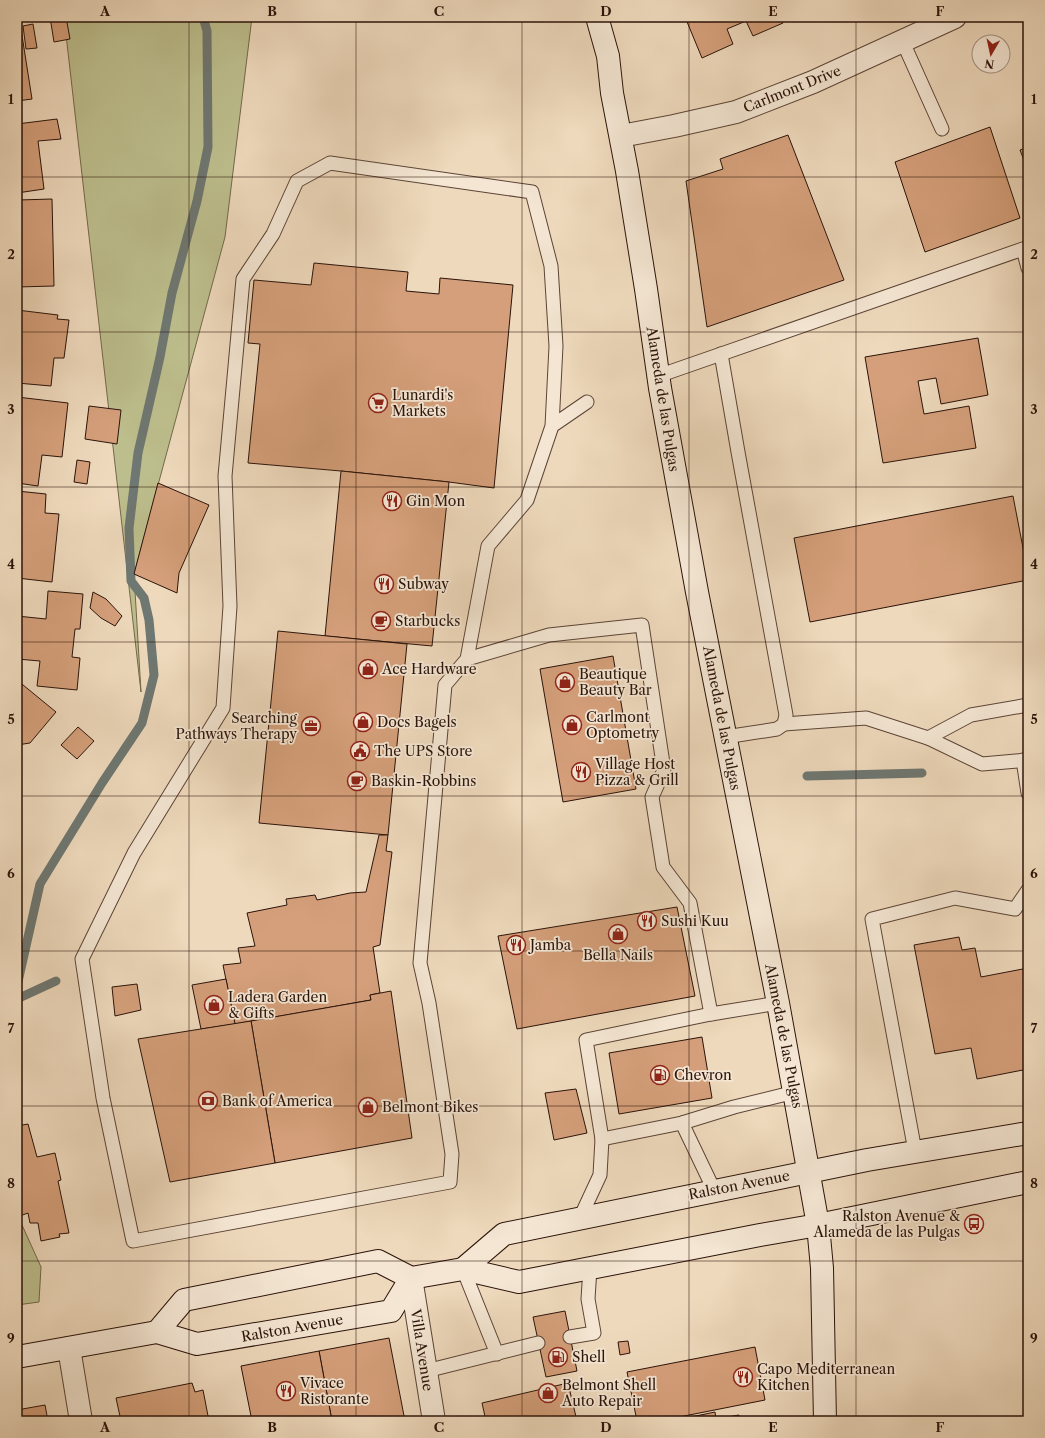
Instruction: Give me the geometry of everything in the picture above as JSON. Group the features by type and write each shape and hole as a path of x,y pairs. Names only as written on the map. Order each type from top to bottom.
{"main road":[{"name":"Alameda de las Pulgas","path":"598,17 608,56 612,93 621,136 646,289 658,376 697,592 778,1003 818,1225 822,1268 825,1421"},
{"name":"Carlmont Drive","path":"621,136 736,112 813,82 955,17"},
{"name":"Ralston Avenue","path":"463,1269 504,1234 809,1171 915,1151 1028,1133"},
{"path":"157,1332 184,1300 378,1261 411,1278 463,1269 519,1282 818,1225 1028,1182"},
{"name":"Ralston Avenue","path":"17,1357 157,1332 197,1344 391,1311 411,1278"},
{"name":"Villa Avenue","path":"411,1278 434,1421"},
{"path":"69,1348 81,1421"}],"lane":[{"path":"902,40 942,129"},
{"path":"330,164 532,192 551,266 556,346 552,426 527,500 488,546 467,659 445,685 420,963 429,1003 452,1154 450,1182 133,1241 103,1098 82,960 134,853 223,708 230,606 225,476 243,279 273,234 297,182 330,164"},
{"path":"658,376 1026,249 1028,268"},
{"path":"721,354 786,715 784,724"},
{"path":"552,426 587,402"},
{"path":"467,659 549,635 642,625 664,770 652,797 663,867 690,904 711,1014"},
{"path":"928,738 970,714 1028,705"},
{"path":"725,737 777,729 784,724 866,718 928,738 982,764 1025,760 1028,793"},
{"path":"915,1151 872,919 955,898 1015,909 1028,890"},
{"path":"580,1218 600,1175 602,1139 586,1040 711,1014 778,1003"},
{"path":"602,1139 682,1123 734,1107 794,1092"},
{"path":"682,1123 714,1190"},
{"path":"570,1337 594,1333 588,1299 590,1268"},
{"path":"463,1269 497,1354"},
{"path":"426,1372 538,1343"}],"green space":[{"path":"64,17 252,17 225,237 134,574 141,692"},
{"path":"17,1219 22,1225 41,1267 39,1302 17,1305"}],"building":[{"path":"50,17 66,17 70,39 54,42"},
{"path":"685,17 781,17 783,23 753,36 746,21 727,29 733,44 702,58"},
{"path":"33,24 37,48 26,49 23,26"},
{"path":"17,29 21,29 32,99 17,101"},
{"path":"57,119 61,139 38,141 44,189 17,193 17,124"},
{"path":"990,127 1020,218 925,252 895,162"},
{"path":"788,135 844,280 707,327 686,181 723,169 720,159"},
{"path":"1028,147 1028,171 1020,150"},
{"path":"52,199 54,286 17,287 18,200"},
{"name":"Lunardi's Markets","path":"314,263 408,272 406,291 439,294 440,278 513,285 494,488 341,471 248,463 260,344 248,343 254,280 311,285"},
{"path":"17,310 58,315 57,319 69,320 64,358 54,358 51,386 17,383"},
{"path":"978,338 988,395 941,404 936,378 918,381 924,414 969,406 976,448 883,463 865,357"},
{"path":"17,397 68,403 62,457 42,455 38,486 17,483"},
{"path":"89,406 121,410 117,444 85,439"},
{"path":"77,460 90,462 87,484 74,482"},
{"path":"341,471 449,482 432,646 325,636"},
{"path":"158,483 209,505 179,573 177,593 134,574"},
{"path":"17,491 46,494 45,513 59,514 52,582 17,578"},
{"path":"1013,496 1028,580 810,622 794,538"},
{"path":"48,591 83,594 80,629 75,629 72,657 80,658 77,690 37,686 40,661 17,659 17,616 46,619"},
{"path":"93,592 106,599 122,616 115,626 101,618 90,608"},
{"path":"278,631 407,644 388,835 259,823"},
{"path":"613,656 636,789 563,802 540,669"},
{"path":"17,680 56,712 30,743 17,745"},
{"path":"78,727 94,741 77,759 61,745"},
{"path":"379,835 388,835 386,851 392,852 380,945 373,947 380,993 370,995 371,1000 235,1024 223,965 241,963 238,948 255,946 247,913 287,905 286,899 315,895 317,900 350,893 366,892"},
{"path":"677,907 695,996 517,1029 498,936"},
{"path":"959,937 962,950 975,948 981,977 1028,968 1028,1069 977,1079 971,1048 935,1054 914,945"},
{"name":"Ladera Garden & Gifts","path":"226,979 235,1024 201,1029 192,985"},
{"path":"137,984 141,1010 115,1016 112,987"},
{"path":"391,991 412,1138 275,1163 251,1021 371,1000 370,995"},
{"name":"Bank of America","path":"251,1021 275,1163 170,1182 138,1039"},
{"name":"Chevron","path":"702,1037 712,1098 619,1114 609,1053"},
{"path":"576,1089 587,1133 554,1140 545,1093"},
{"path":"28,1124 37,1157 55,1153 61,1180 58,1181 69,1233 59,1234 60,1237 41,1241 38,1223 30,1223 28,1213 17,1217 17,1126"},
{"name":"Shell","path":"565,1311 577,1371 546,1377 533,1317"},
{"path":"389,1338 405,1421 332,1421 319,1351"},
{"path":"628,1341 630,1353 620,1355 618,1342"},
{"path":"755,1347 765,1400 659,1421 637,1421 627,1372"},
{"name":"Vivace Ristorante","path":"319,1351 332,1421 252,1421 241,1366"},
{"path":"192,1383 195,1392 203,1390 209,1421 121,1421 116,1398"},
{"name":"Belmont Shell Auto Repair","path":"568,1383 577,1421 486,1421 482,1403"},
{"path":"45,1405 48,1421 17,1421 17,1410"},
{"path":"715,1412 716,1419 739,1415 740,1421 687,1421 686,1418"}],"waterway":[{"path":"17,986 40,884 102,783 142,723 154,675 149,620 144,598 131,581 129,528 138,453 160,357 172,293 197,201 208,147 207,31 203,17"},
{"path":"807,776 922,773"},
{"path":"17,999 56,981"}],"place":[{"name":"Lunardi's Markets","path":"378,403"},
{"name":"Gin Mon","path":"392,501"},
{"name":"Subway","path":"384,584"},
{"name":"Starbucks","path":"381,621"},
{"name":"Ace Hardware","path":"368,669"},
{"name":"Beautique Beauty Bar","path":"565,682"},
{"name":"Docs Bagels","path":"363,722"},
{"name":"Carlmont Optometry","path":"572,725"},
{"name":"Searching Pathways Therapy","path":"311,726"},
{"name":"The UPS Store","path":"360,751"},
{"name":"Village Host Pizza & Grill","path":"581,772"},
{"name":"Baskin-Robbins","path":"357,781"},
{"name":"Sushi Kuu","path":"647,921"},
{"name":"Bella Nails","path":"618,934"},
{"name":"Jamba","path":"516,945"},
{"name":"Ladera Garden & Gifts","path":"214,1005"},
{"name":"Chevron","path":"660,1075"},
{"name":"Bank of America","path":"208,1101"},
{"name":"Belmont Bikes","path":"368,1107"},
{"name":"Ralston Avenue & Alameda de las Pulgas","path":"974,1224"},
{"name":"Shell","path":"558,1357"},
{"name":"Capo Mediterranean Kitchen","path":"743,1377"},
{"name":"Vivace Ristorante","path":"286,1391"},
{"name":"Belmont Shell Auto Repair","path":"548,1393"}]}
